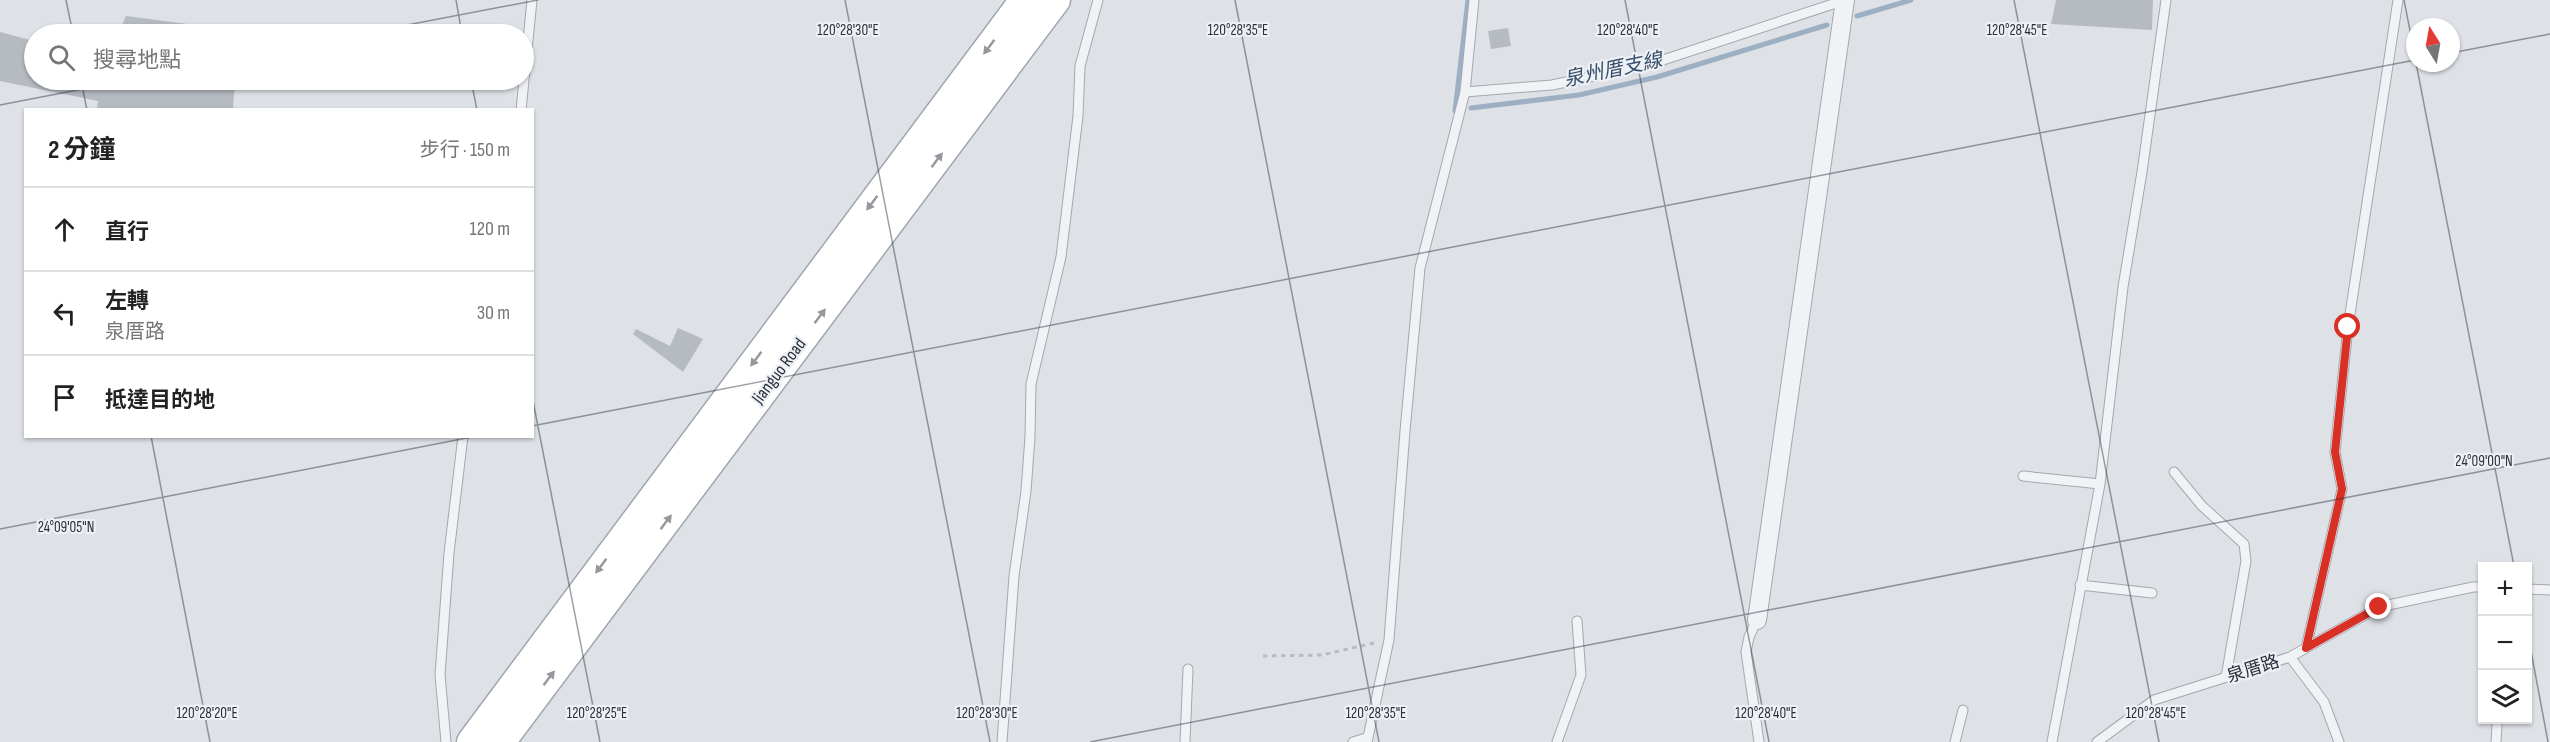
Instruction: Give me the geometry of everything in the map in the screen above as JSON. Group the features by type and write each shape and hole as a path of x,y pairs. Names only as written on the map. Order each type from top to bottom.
{"main road":[{"name":"Jianguo Road","path":"471,742 1024,0"},
{"name":"Jianguo Road","path":"501,742 1056,0"}],"street":[{"path":"1757,620 1845,0"}],"lane":[{"path":"530,24 532,0"},
{"path":"1002,742 1014,576 1029,459 1031,384 1061,257 1078,116 1080,66 1098,0"},
{"path":"1353,742 1367,740 1389,640 1420,268 1465,92 1474,0"},
{"path":"1465,92 1552,85 1651,64 1845,0"},
{"path":"2052,742 2100,484 2123,287 2166,0"},
{"path":"2306,648 2342,489 2335,452 2348,327 2398,0"},
{"path":"521,108 523,90"},
{"path":"446,742 441,664 449,553 463,438"},
{"path":"2174,472 2202,506 2244,544 2246,561 2226,677"},
{"path":"2023,476 2100,484"},
{"path":"2080,585 2152,593"},
{"name":"泉厝路","path":"2097,742 2154,700 2290,657 2379,607 2478,587"},
{"path":"2532,589 2550,590"},
{"path":"1757,620 1749,637 1746,652 1759,742"},
{"path":"1557,742 1581,675 1577,621"},
{"path":"2290,657 2324,702 2339,742"},
{"path":"1185,742 1188,669"},
{"path":"1955,742 1963,710"},
{"path":"2496,742 2497,725"}],"path":[{"path":"1263,656 1322,655 1389,640"}],"building":[{"path":"2056,0 2153,0 2152,30 2051,24"},
{"path":"126,16 187,24 122,24"},
{"path":"1508,28 1511,46 1491,49 1488,31"},
{"path":"0,32 24,38 24,86 0,81"},
{"path":"44,90 234,90 233,108 97,108 98,101"},
{"path":"678,328 703,339 683,372 633,334 636,329 670,346"}],"waterway":[{"name":"泉州厝支線","path":"1455,111 1468,0"},
{"name":"泉州厝支線","path":"1857,16 1911,0"},
{"name":"泉州厝支線","path":"1471,108 1579,95 1657,77 1827,25"}],"route":[{"path":"2348,327 2335,452 2342,489 2306,648 2379,607"}]}
